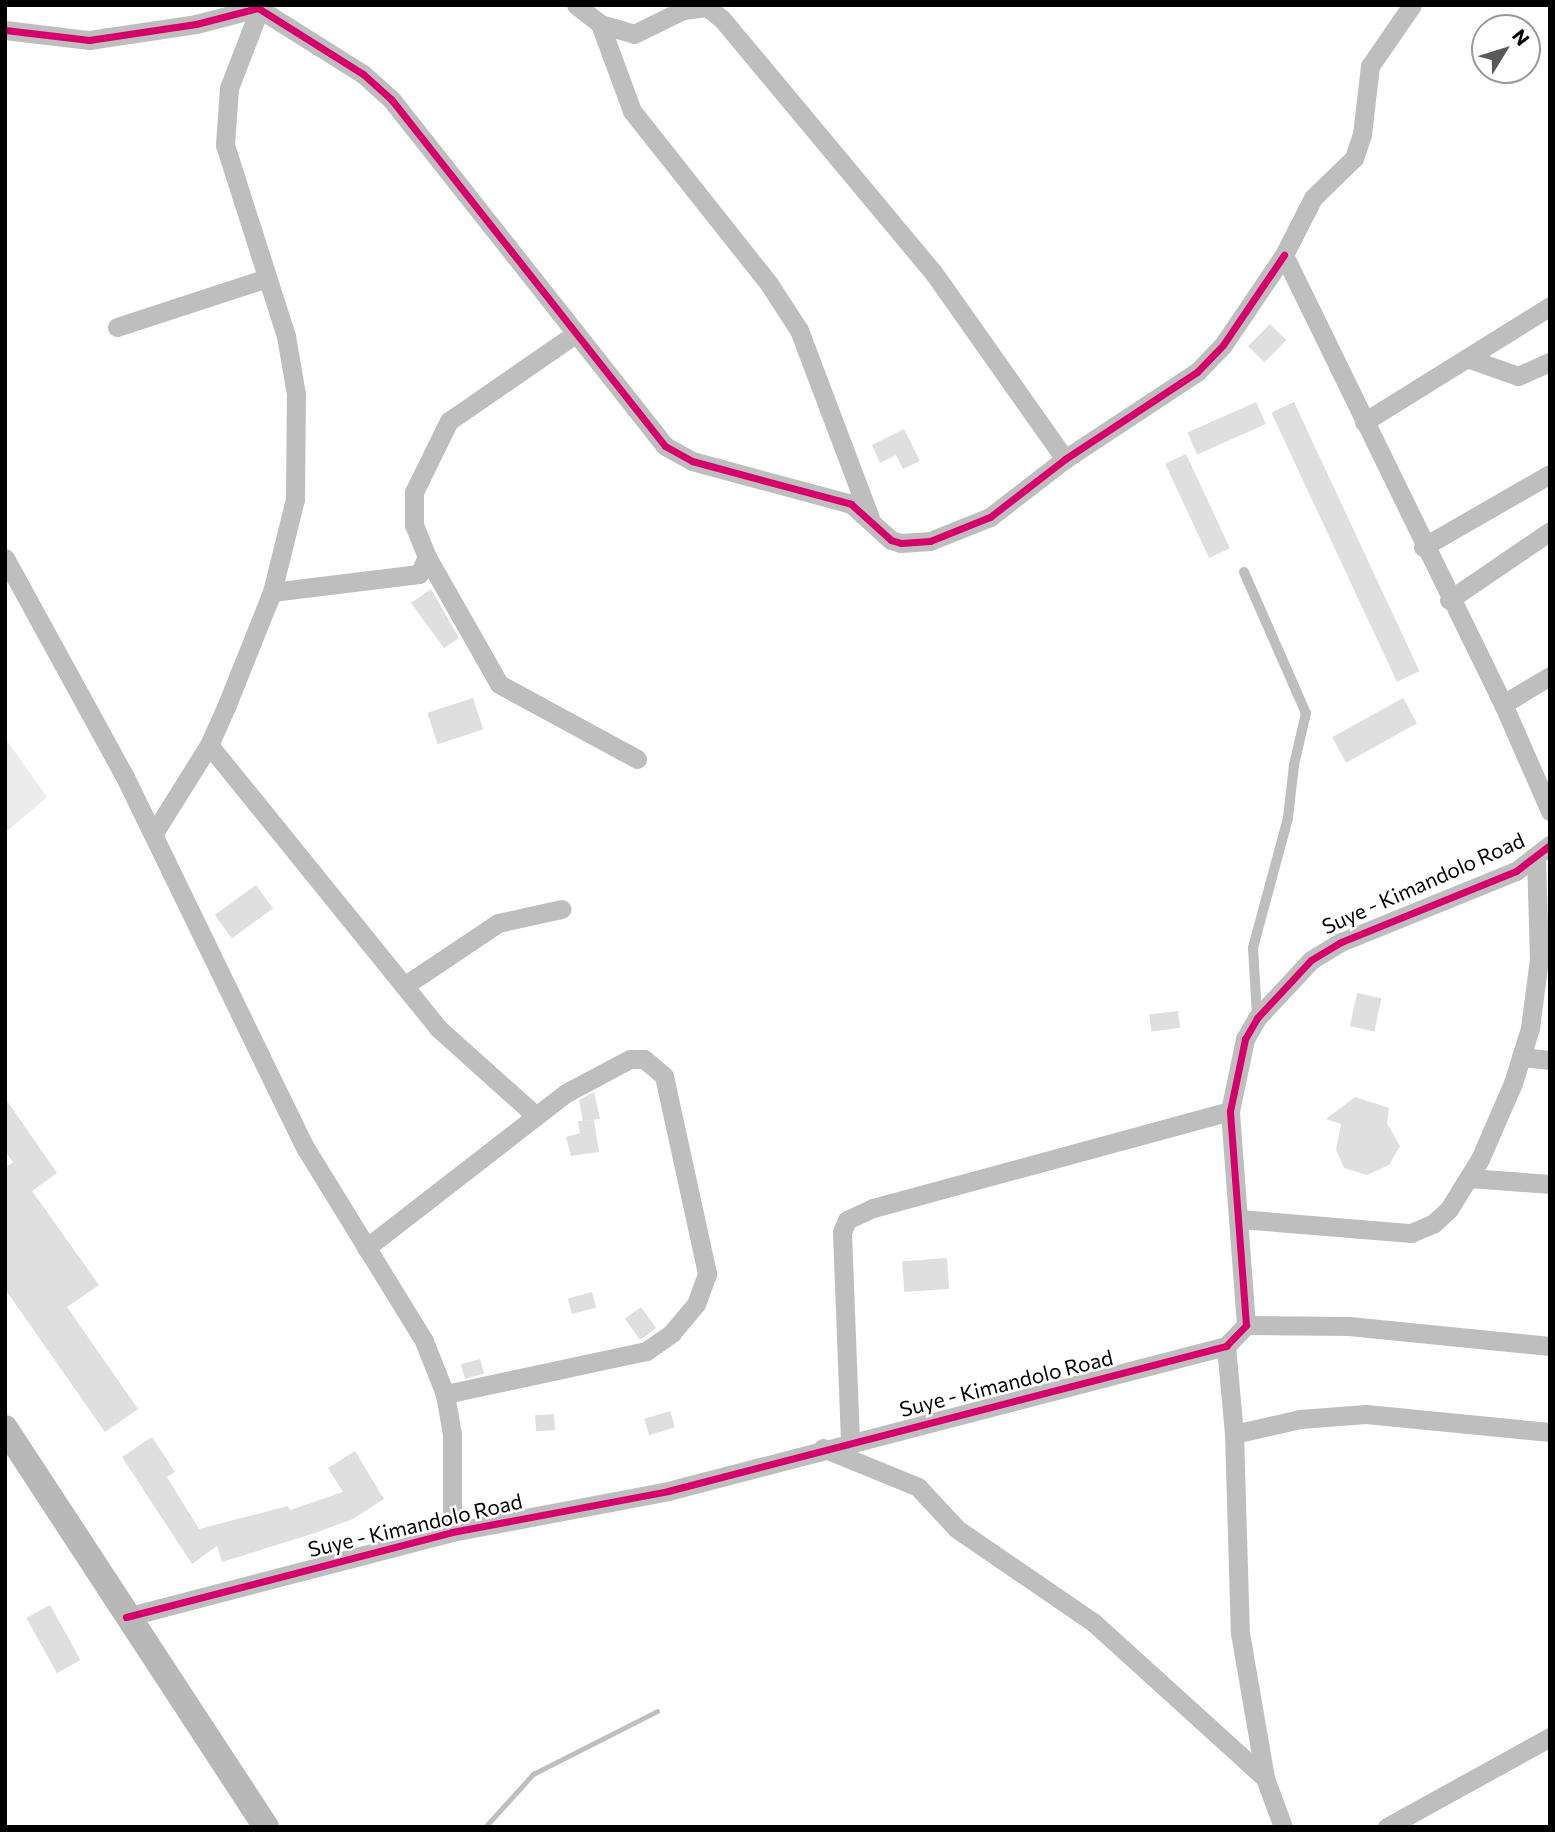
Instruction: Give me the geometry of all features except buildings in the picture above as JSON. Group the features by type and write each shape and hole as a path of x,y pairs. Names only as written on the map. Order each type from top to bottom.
{"main road":[{"path":"5,1428 126,1617 266,1827"}],"street":[{"path":"576,5 600,24 634,34 683,10 707,8 722,19 933,272 1065,459"},
{"path":"5,30 71,39 115,37 259,7 363,74 391,99 666,446 692,461 831,496 851,504 891,540 901,543 967,530 1015,501 1065,459 1197,372 1223,345 1284,255 1313,198 1354,158 1362,134 1370,66 1412,5"},
{"path":"153,833 209,745 272,592 295,499 296,394 286,336 225,145 229,88 259,7"},
{"path":"600,24 632,111 769,284 799,330 871,520"},
{"path":"1284,255 1423,547 1503,704 1550,811"},
{"path":"117,327 267,278"},
{"path":"1364,422 1550,306"},
{"path":"575,334 449,421 414,492 414,524 427,557 499,684 638,759"},
{"path":"1467,358 1518,376 1550,362"},
{"path":"1423,547 1550,474"},
{"path":"1449,600 1550,531"},
{"path":"272,592 407,578 419,574 427,557"},
{"path":"5,558 153,833 306,1149 424,1341 445,1394 452,1434 452,1532"},
{"path":"1503,704 1550,676"},
{"path":"209,745 404,986 470,1061 536,1116"},
{"path":"1240,1219 1419,1232 1448,1209 1469,1178 1521,1057 1544,989 1543,852"},
{"name":"Suye - Kimandolo Road","path":"1246,1325 1230,1111 1245,1039 1257,1018 1286,982 1331,948 1543,852"},
{"path":"404,986 498,923 561,909"},
{"path":"1521,1057 1550,1060"},
{"path":"366,1248 566,1093 631,1059 652,1063 670,1092 707,1274 704,1291 672,1332 646,1351 445,1394"},
{"path":"850,1441 842,1232 847,1220 873,1208 1230,1111"},
{"path":"1469,1178 1550,1184"},
{"path":"1283,1827 1265,1778 1240,1633 1234,1434 1226,1346 1246,1325 1349,1326 1550,1346"},
{"name":"Suye - Kimandolo Road","path":"126,1617 452,1532 668,1491 823,1448 1226,1346"},
{"path":"1234,1434 1300,1419 1366,1414 1550,1432"},
{"path":"823,1448 918,1487 957,1529 1093,1622 1265,1778"},
{"path":"1387,1827 1550,1737"}],"lane":[{"path":"1244,572 1306,713 1294,765 1288,818 1253,948 1251,981 1257,1018"}],"shaded area":[{"path":"5,738 47,797 5,833"}],"waterway":[{"path":"485,1827 533,1774 657,1711"}],"cycle path":[{"path":"5,30 89,40 196,24 258,8 363,74 391,99 665,446 692,461 851,504 891,540 901,543 930,541 990,517 1065,459 1197,372 1223,345 1284,255"},
{"path":"126,1617 452,1532 668,1491 1226,1346 1246,1325 1230,1111 1245,1039 1257,1018 1311,960 1341,942 1516,871 1550,845"}]}
